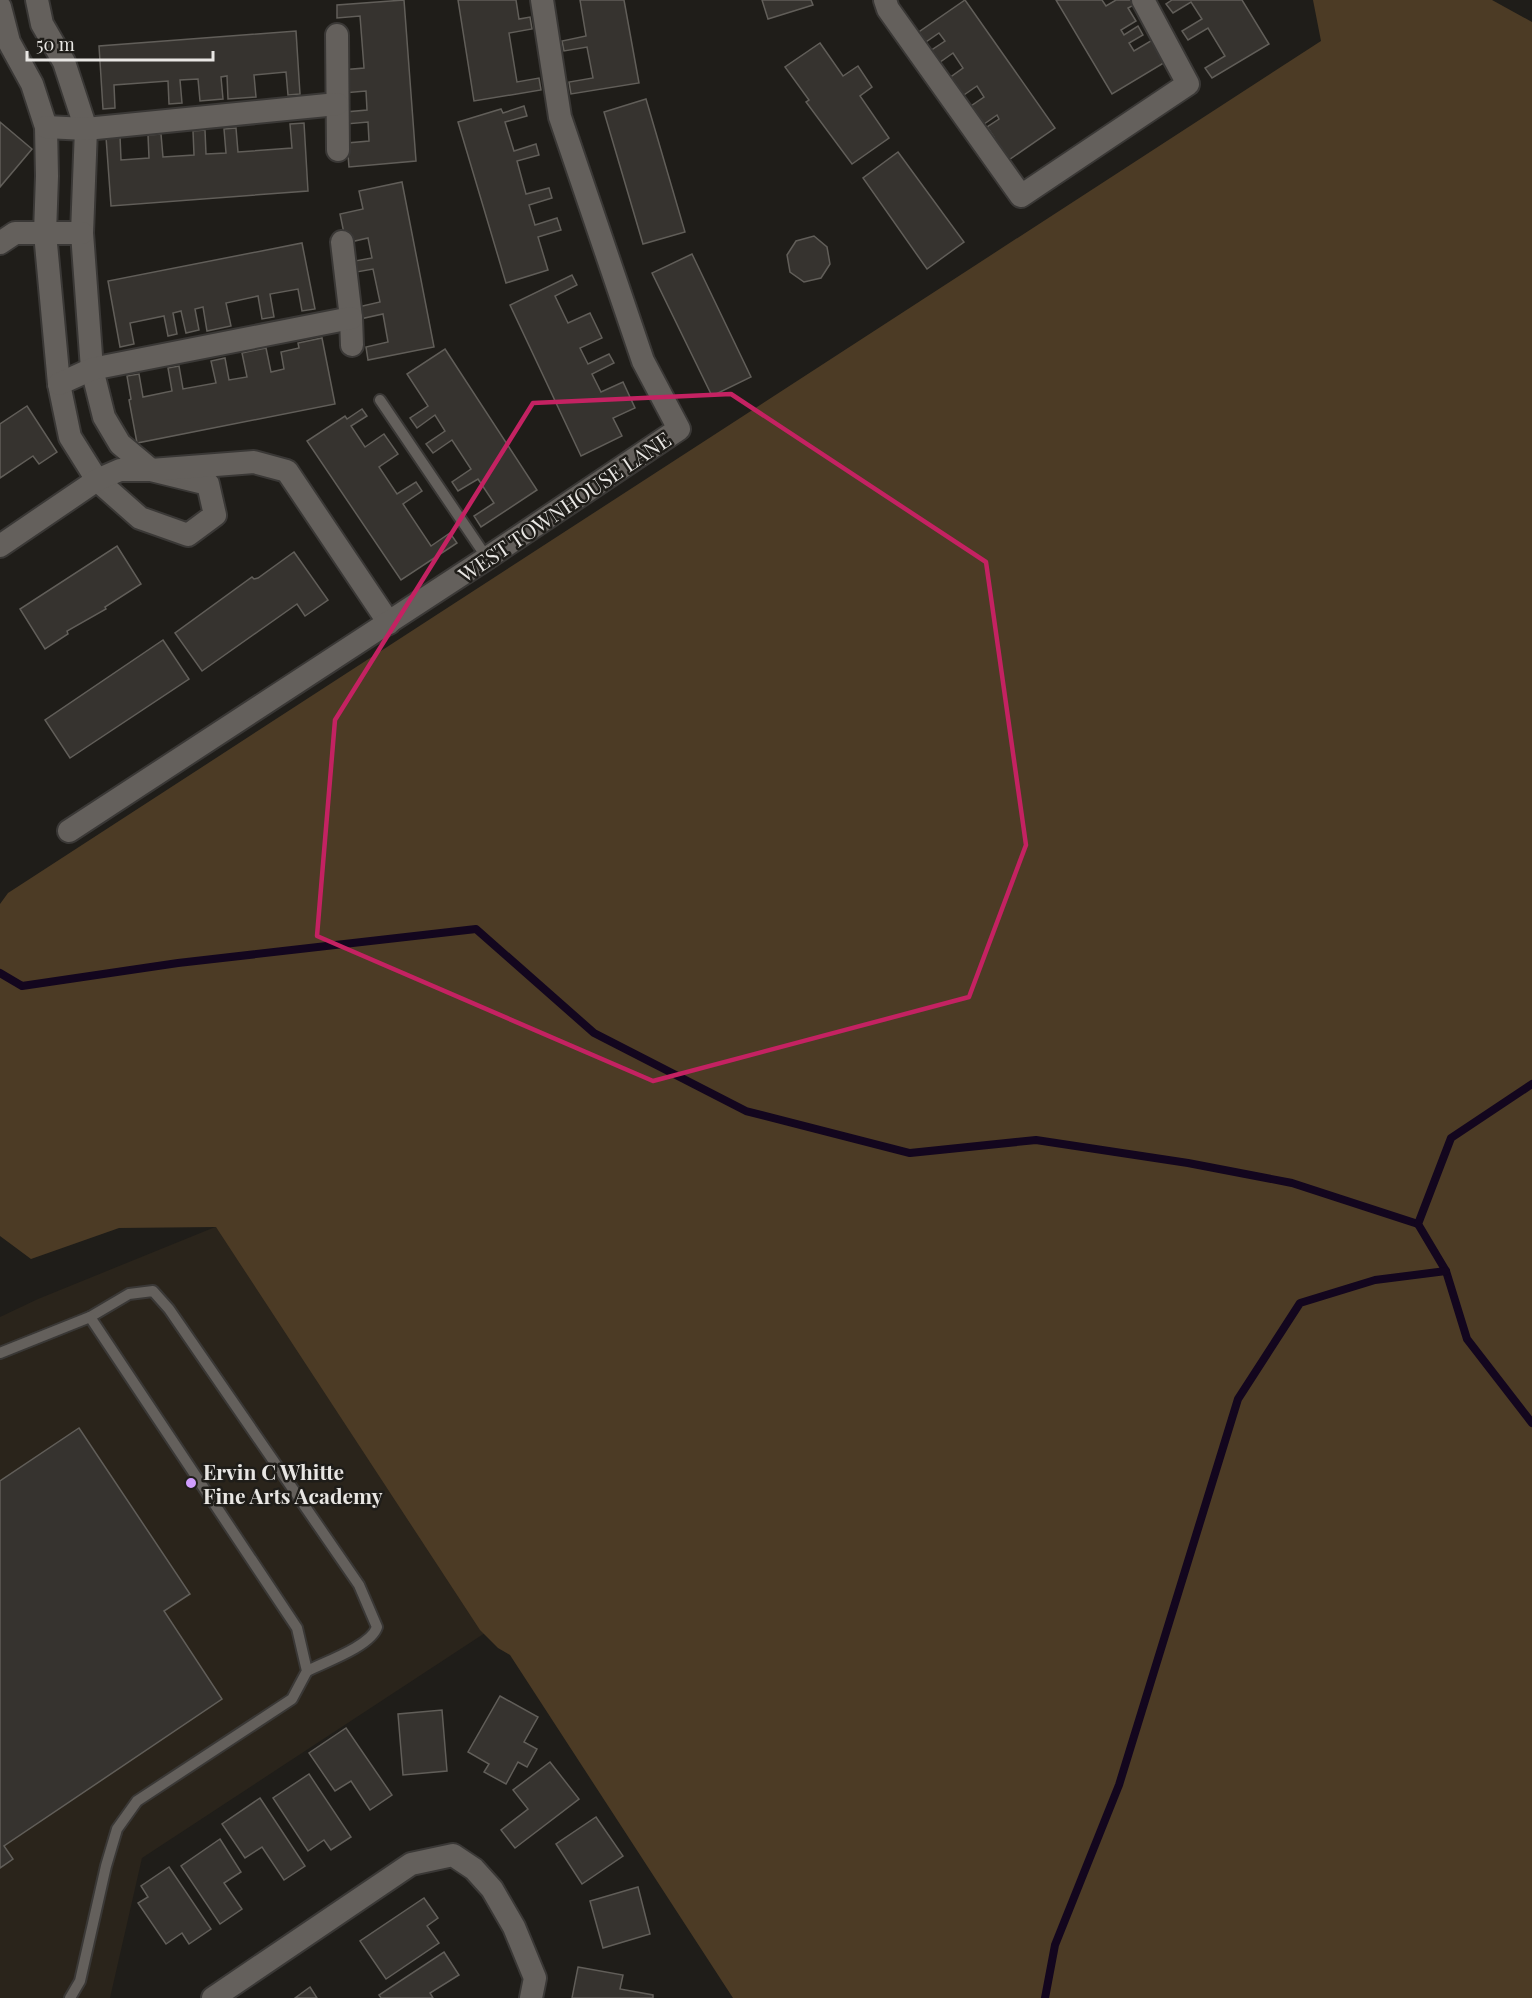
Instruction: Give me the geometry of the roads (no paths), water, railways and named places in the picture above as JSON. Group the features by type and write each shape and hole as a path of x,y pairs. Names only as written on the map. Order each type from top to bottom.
{"street":[{"path":"0,7 9,42 32,84 46,127 45,233 59,384 70,437 97,480 140,518 188,536 215,515 208,484 151,470 120,444 104,417 92,369 82,233 86,129 64,62 42,24 37,0"},
{"name":"WEST TOWNHOUSE LANE","path":"69,831 389,623 680,429 643,361 560,117 543,0"},
{"path":"885,0 888,9 1021,196 1188,84 1143,0"},
{"path":"337,35 338,150"},
{"path":"46,127 86,129 337,104"},
{"path":"5,232 82,233"},
{"path":"342,242 352,345"},
{"path":"59,384 92,369 351,318"},
{"path":"0,546 97,480 120,470 151,470 254,462 287,471 389,623"},
{"path":"213,1998 411,1864 453,1855 474,1869 492,1889 514,1928 535,1978 531,1998"}],"lane":[{"path":"380,400 487,558"},
{"path":"0,1353 90,1317 129,1294 153,1290 169,1309 359,1585 377,1627 375,1634 363,1643 307,1671 292,1699 137,1801 117,1829 106,1866 80,1980 69,1998"},
{"path":"90,1317 297,1628 307,1671"}],"waterway":[{"path":"0,973 22,986 178,963 476,929 594,1033 746,1111 910,1153 1036,1140 1188,1163 1292,1183 1418,1224"},
{"path":"1532,1084 1451,1138 1418,1224 1446,1271 1467,1339 1532,1423"},
{"path":"1045,1998 1055,1945 1119,1785 1238,1399 1300,1303 1375,1280 1446,1271"}],"place":[{"name":"Ervin C Whitte Fine Arts Academy","path":"191,1483"}]}
